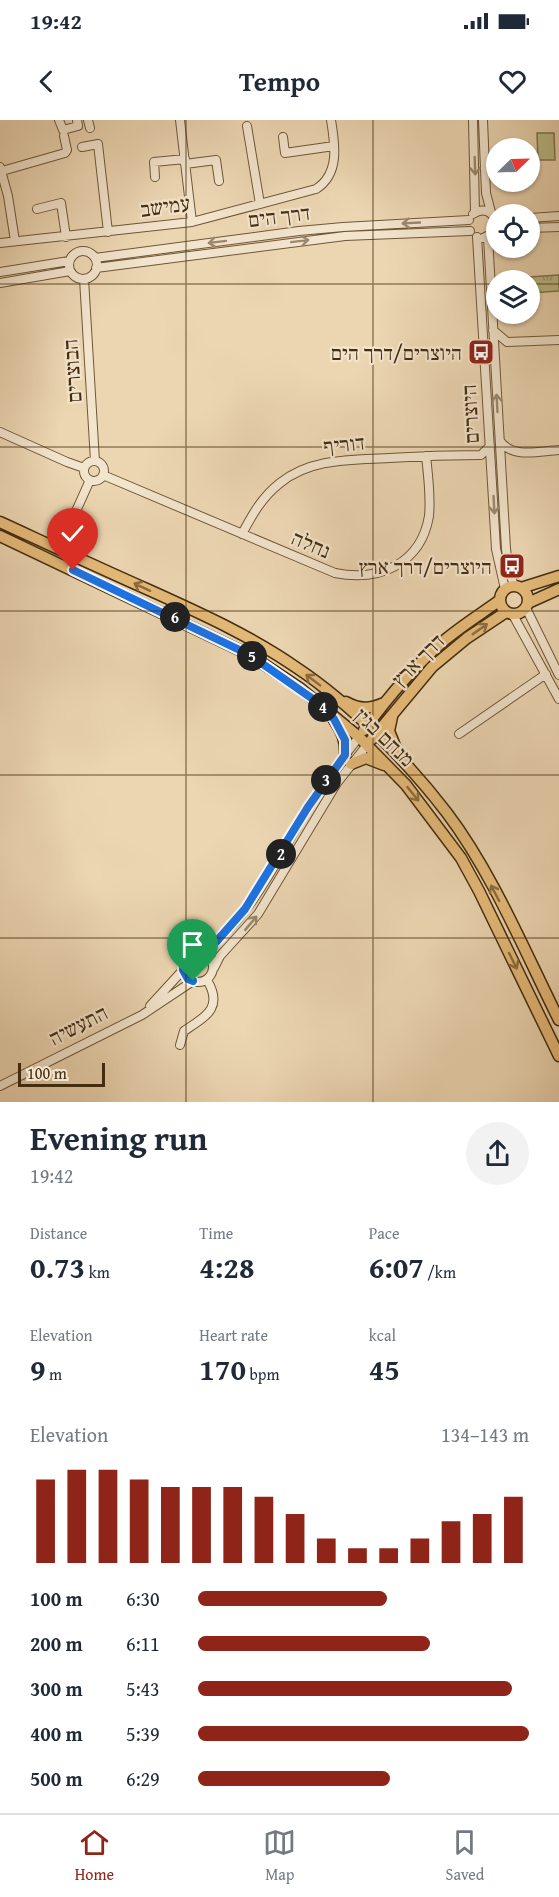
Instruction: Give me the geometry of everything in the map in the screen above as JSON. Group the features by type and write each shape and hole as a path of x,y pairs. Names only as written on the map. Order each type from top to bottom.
{"main road":[{"name":"מנחם בגין","path":"0,522 217,621 298,668 329,692 376,734 447,814 473,853 559,1020"},
{"name":"מנחם בגין","path":"0,536 250,655 320,704 363,741 398,776 461,858 559,1056"},
{"path":"559,576 514,588 500,600 501,607 509,613 520,613 527,605 559,589"},
{"path":"514,588 526,593 527,605"},
{"name":"דרך ארץ","path":"367,726 385,702 424,659 447,638 500,600"},
{"name":"דרך ארץ","path":"363,741 376,734 432,668 467,638 509,613"},
{"path":"329,692 359,708 367,709 385,702"},
{"path":"320,704 334,719 343,735 348,759 366,758 381,764 398,776"},
{"path":"393,713 389,731 402,762"},
{"path":"363,741 367,726"}],"street":[{"path":"59,120 63,130 78,126 77,120"},
{"path":"183,120 192,222"},
{"path":"283,137 285,153 334,146 332,120"},
{"path":"469,220 475,212 473,120"},
{"name":"היוצרים","path":"483,120 486,194 489,204"},
{"path":"247,126 260,204"},
{"path":"15,241 9,196 1,172 65,153 68,150 64,136"},
{"path":"82,147 98,144 108,232"},
{"name":"עמישב","path":"0,243 192,222 316,189 328,179 333,170 334,146"},
{"path":"155,177 154,162 216,160 219,181"},
{"path":"37,209 61,203 66,237"},
{"path":"475,212 484,210 486,213"},
{"path":"540,217 559,216"},
{"name":"היוצרים","path":"469,220 474,234 496,549 514,588"},
{"name":"דרך הים","path":"95,258 299,231 469,220"},
{"path":"540,228 559,227"},
{"name":"דרך הים","path":"96,268 345,236 474,234 486,229"},
{"path":"0,272 69,261 81,251 90,253 95,258 96,268 92,276 84,279 77,278 70,272 69,261"},
{"name":"היוצרים","path":"494,258 493,330 501,466 507,560 514,588"},
{"path":"0,283 70,272"},
{"name":"הבוצרים","path":"84,279 95,461"},
{"path":"493,330 507,342 559,340"},
{"path":"495,355 507,342"},
{"path":"0,432 84,468"},
{"path":"500,441 514,453 559,450"},
{"path":"490,446 481,455 491,465"},
{"path":"501,466 514,453"},
{"name":"דוריף","path":"242,534 254,512 271,491 304,468 343,460 481,455"},
{"name":"נחלה","path":"103,475 335,573 363,576 383,573 400,563 409,555 422,536 429,505 426,456"},
{"path":"95,461 102,466 103,475 99,480 90,480 84,474 84,468 95,461"},
{"path":"59,549 90,480"},
{"path":"527,605 559,675"},
{"path":"509,613 559,699"},
{"path":"459,734 546,674"},
{"path":"201,952 216,942 245,909 308,807 363,741"},
{"path":"214,968 209,956 201,952 194,952 184,960 183,970 188,979 193,981 207,980 212,975 220,956 247,928 274,891 337,783 348,759"},
{"name":"התעשיה","path":"141,1015 183,970"},
{"path":"180,1045 184,1031 209,1014 213,1005 211,987 207,980"},
{"name":"התעשיה","path":"0,1086 141,1015 193,981"}],"green space":[{"path":"537,133 554,133 555,160 540,160 540,138 537,138"},
{"path":"559,275 559,291 540,292 540,276"}],"place":[{"name":"היוצרים/דרך הים","path":"481,352"},
{"name":"היוצרים/דרך ארץ","path":"512,566"}],"route":[{"path":"73,570 250,655 320,704 334,719 345,740 345,755 308,807 245,909 216,942 201,952 191,953 184,960 185,975 193,981"}]}
